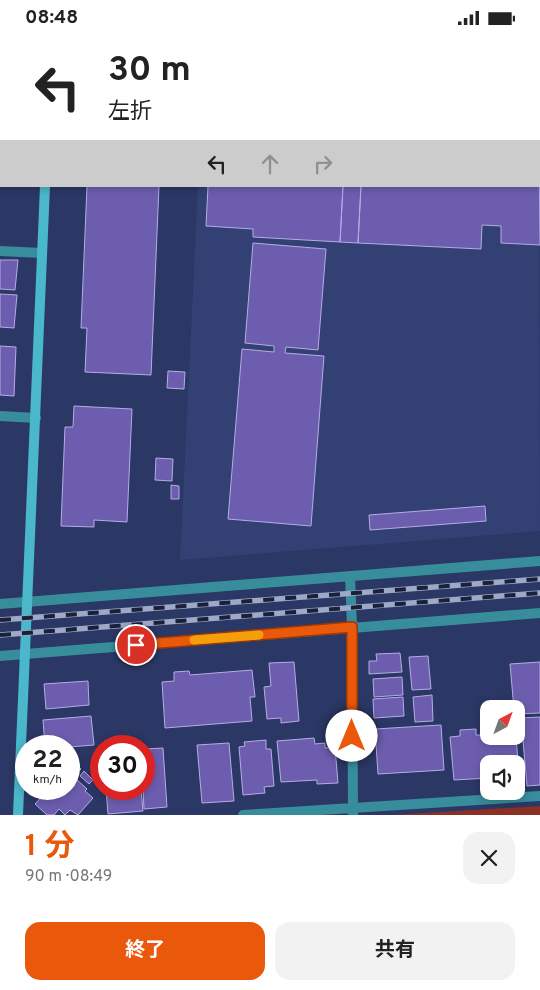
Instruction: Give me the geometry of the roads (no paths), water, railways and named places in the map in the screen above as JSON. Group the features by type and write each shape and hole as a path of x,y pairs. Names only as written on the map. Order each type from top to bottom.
{"street":[{"path":"18,815 45,187"},
{"path":"0,251 42,253"},
{"path":"0,416 36,418"},
{"path":"0,604 540,561"},
{"path":"350,576 353,811"},
{"path":"0,656 540,613"},
{"path":"243,815 353,811 540,797"}],"railway":[{"path":"0,620 540,579"},
{"path":"0,635 540,593"}]}
